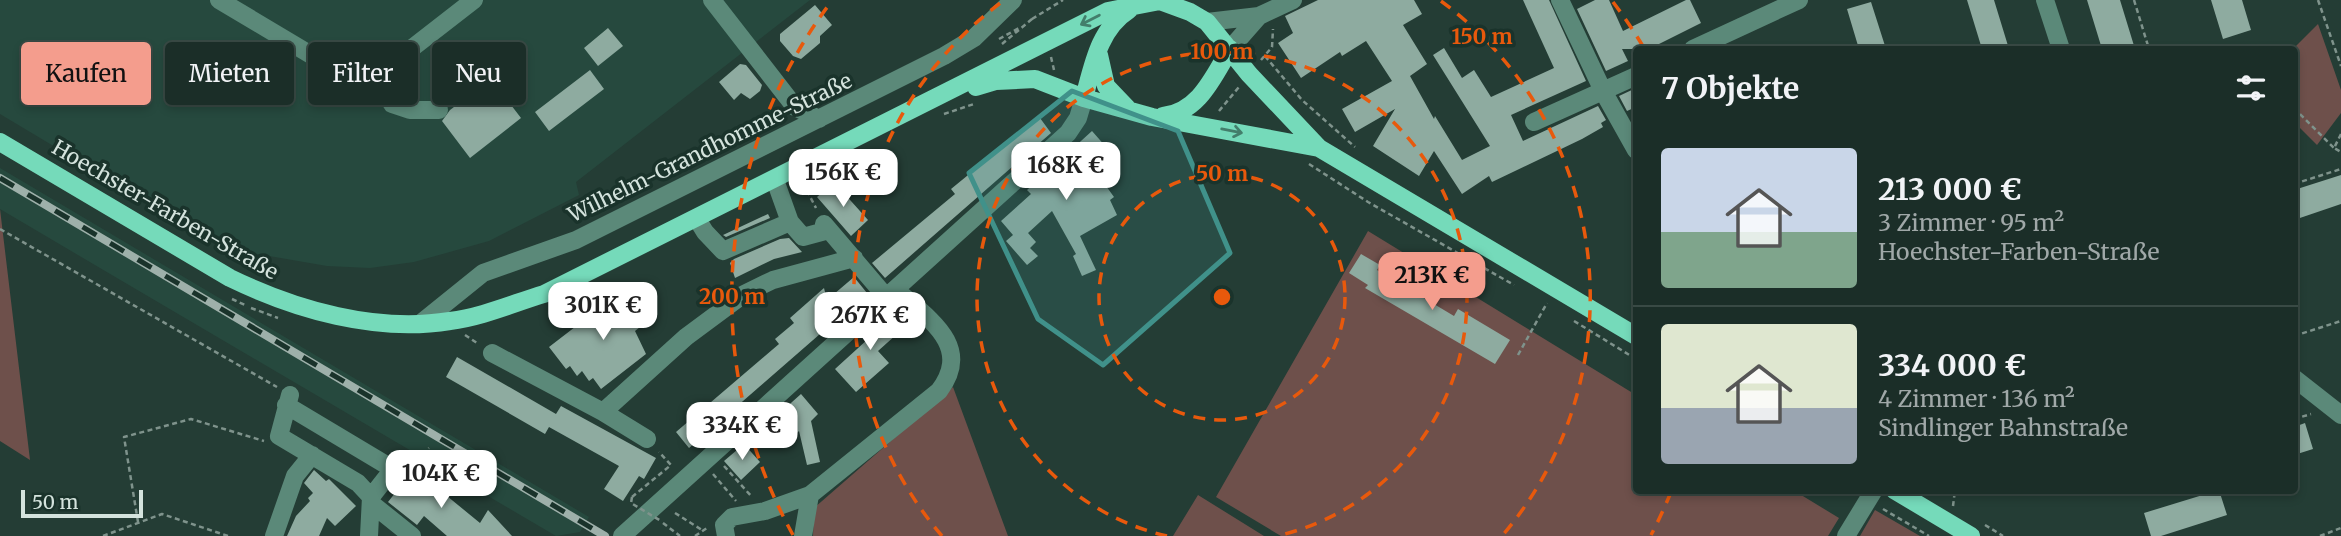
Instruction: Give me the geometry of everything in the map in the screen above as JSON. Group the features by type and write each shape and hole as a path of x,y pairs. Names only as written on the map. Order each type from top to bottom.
{"main road":[{"name":"Hoechster-Farben-Straße","path":"0,142 230,278 269,297 302,307 378,322 451,321 544,294 798,169 1108,11 1166,1 1203,20 1319,148 1551,296 1633,335"},
{"path":"1084,98 1098,48 1116,18 1138,4"},
{"path":"1203,20 1215,53 1210,82"},
{"path":"1098,48 1106,86 1115,99 1133,112"},
{"path":"1152,117 1185,110 1196,102 1230,49"},
{"name":"Hoechster-Farben-Straße","path":"932,101 996,81 1035,79 1084,98 1152,117 1319,148"},
{"path":"1901,494 1971,536"}],"street":[{"path":"219,0 308,52"},
{"path":"418,43 474,0"},
{"path":"712,0 795,107 820,119"},
{"name":"Wilhelm-Grandhomme-Straße","path":"421,323 484,273 576,240 944,56 974,38 1013,0"},
{"path":"1203,20 1259,16 1293,0"},
{"path":"1560,0 1633,144"},
{"path":"1699,46 1799,0"},
{"path":"2045,0 2060,46"},
{"path":"1230,49 1259,16"},
{"path":"1534,122 1633,77"},
{"path":"622,536 1068,133 1079,118 1084,98"},
{"path":"395,105 411,110 439,110"},
{"path":"726,536 724,525 732,517 810,495 939,391 951,376 954,365 950,346 936,325 892,294 826,227 803,237 790,222 775,180"},
{"path":"697,219 723,251 790,222"},
{"path":"603,412 686,337 744,294 773,280 854,258"},
{"path":"492,354 603,412 647,439"},
{"path":"2298,381 2341,415"},
{"path":"369,536 371,501 393,469 288,400 279,436 358,483 371,501 412,536"},
{"path":"275,536 295,476 312,454"},
{"path":"803,536 810,495"},
{"path":"1846,536 1870,495"}],"path":[{"path":"1006,36 1063,0"},
{"path":"2134,0 2148,46"},
{"path":"2318,0 2341,66"},
{"path":"1002,44 1032,19"},
{"path":"1045,44 1055,65 1050,84"},
{"path":"1265,56 1302,100 1354,148"},
{"path":"933,119 981,101"},
{"path":"2298,112 2341,152"},
{"path":"2334,148 2341,134"},
{"path":"1301,159 1368,202 1522,290"},
{"path":"798,169 826,227"},
{"path":"2298,183 2341,169"},
{"path":"0,229 288,400"},
{"path":"1551,296 1558,310"},
{"path":"1518,355 1551,296"},
{"path":"1569,317 1633,357"},
{"path":"2298,335 2341,321"},
{"path":"138,522 124,438 191,419 269,443 279,436"},
{"path":"647,439 671,465 632,497 631,503 680,536"},
{"path":"414,466 429,448"},
{"path":"720,461 756,512"},
{"path":"711,471 756,512"},
{"path":"1953,506 1954,494"},
{"path":"1870,495 1929,536"},
{"path":"669,509 703,531"},
{"path":"103,536 162,514 228,536"},
{"path":"2320,536 2341,528"}],"highlighted area":[{"path":"1072,91 1178,131 1230,253 1103,365 1038,319 969,173"}],"shaded area":[{"path":"0,0 810,0 576,182 579,195 489,241 414,262 370,268 327,266 246,252 184,224 0,114"},
{"path":"2318,24 2341,90 2341,113 2317,145 2298,126 2296,46"},
{"path":"0,168 589,517 580,532 556,536 0,209"},
{"path":"0,209 30,460 0,441"},
{"path":"1368,231 1633,393 1633,494 1800,494 1839,518 1828,536 1281,536 1216,497"},
{"path":"953,387 1008,536 813,536 814,508"},
{"path":"1198,495 1264,536 1173,536"},
{"path":"1875,510 1920,536 1860,536"}],"building":[{"path":"1318,0 1414,0 1422,14 1403,25 1427,64 1410,76 1434,119 1435,116 1462,160 1490,146 1433,55 1444,48 1462,78 1474,70 1491,97 1554,68 1523,0 1549,0 1586,81 1511,115 1523,141 1598,106 1606,120 1601,123 1603,127 1492,182 1489,176 1462,194 1434,151 1419,176 1373,146 1395,109 1355,132 1342,109 1392,81 1366,41 1342,56 1340,52 1301,78 1278,43 1293,33 1285,16"},
{"path":"1595,0 1609,0 1623,31 1690,0 1701,23 1655,46 1622,49 1628,61 1606,71 1577,9"},
{"path":"1967,0 1994,0 2008,46 1981,46"},
{"path":"2087,0 2120,0 2134,46 2101,46"},
{"path":"2211,0 2242,0 2251,30 2223,39"},
{"path":"1871,2 1885,46 1858,46 1847,9"},
{"path":"815,5 832,25 820,36 820,43 801,59 793,56 780,41 780,34"},
{"path":"608,28 623,46 598,66 584,48"},
{"path":"740,64 746,65 762,85 760,91 750,99 741,93 734,100 719,82"},
{"path":"590,70 604,89 549,131 535,112"},
{"path":"1633,89 1633,108 1627,111 1619,96"},
{"path":"457,105 511,105 521,118 470,158 442,121"},
{"path":"1040,118 1051,133 885,278 872,263 955,194 951,189 973,171 971,169"},
{"path":"1092,131 1114,156 1096,172 1114,197 1110,200 1117,215 1080,236 1096,270 1082,276 1073,256 1076,254 1052,211 1028,233 1036,242 1030,248 1038,256 1027,265 1006,241 1013,235 1001,221 1031,194 1027,190"},
{"path":"880,156 896,175 883,187 866,168"},
{"path":"2341,175 2341,204 2298,219 2298,189"},
{"path":"834,182 868,220 851,236 817,197"},
{"path":"768,214 770,218 726,237 723,235"},
{"path":"789,238 802,252 774,259 735,278 730,263 734,259 780,239"},
{"path":"1361,254 1380,265 1377,270 1454,316 1458,309 1510,340 1495,364 1365,288 1368,285 1349,273"},
{"path":"854,277 867,293 689,448 676,432 779,344 775,339 794,323 790,318 824,288 827,300"},
{"path":"623,290 640,313 633,319 640,327 635,331 646,354 601,389 593,378 589,381 582,371 577,376 570,366 566,369 549,347"},
{"path":"890,309 906,326 878,351 889,363 856,392 835,369 868,339 863,334"},
{"path":"457,357 556,414 561,406 656,458 644,479 639,476 623,501 604,489 619,466 549,427 545,434 446,377"},
{"path":"801,394 818,414 811,421 820,462 807,465 799,431 782,447 764,427"},
{"path":"2305,423 2313,449 2298,454 2298,426"},
{"path":"744,444 760,462 741,480 724,461"},
{"path":"414,469 480,523 488,510 512,536 447,536 424,516 417,525 388,502"},
{"path":"314,470 326,481 329,479 356,506 335,526 327,518 319,536 287,536 296,516 310,501 308,498 313,493 304,483"},
{"path":"2206,494 2220,494 2227,515 2161,536 2151,536 2144,513"}],"railway":[{"path":"0,178 605,536"}]}
